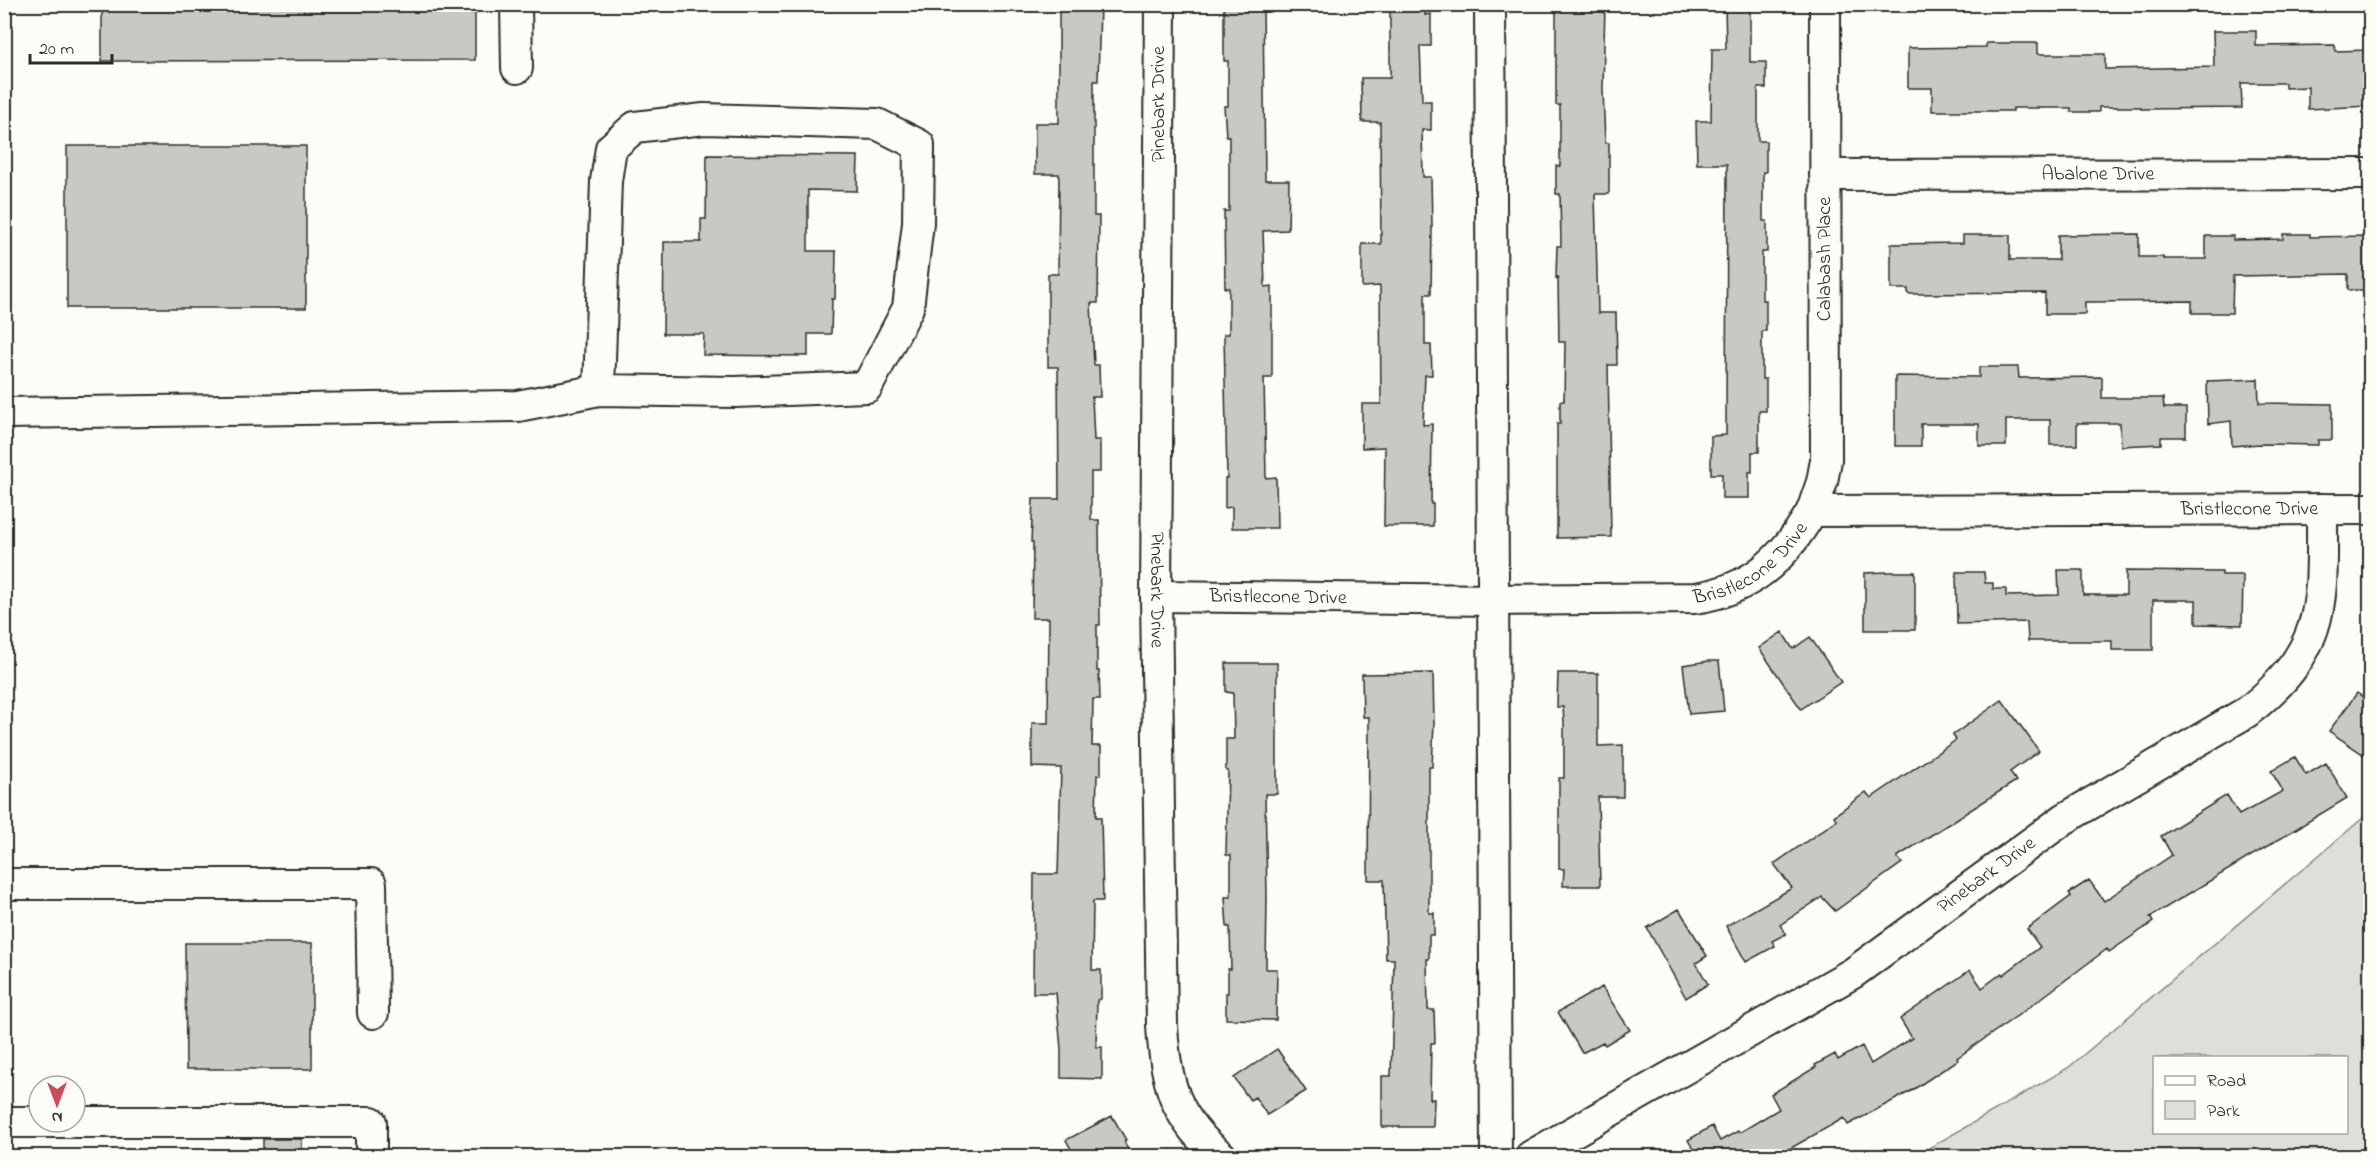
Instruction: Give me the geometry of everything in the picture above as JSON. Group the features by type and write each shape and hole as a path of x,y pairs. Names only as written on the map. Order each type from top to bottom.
{"street":[{"path":"516,4 517,68"},
{"name":"Pinebark Drive","path":"1160,4 1156,596 1162,1025 1165,1067 1173,1094 1197,1136 1221,1156"},
{"path":"1490,4 1496,1156"},
{"name":"Calabash Place","path":"1812,511 1822,482 1826,460 1825,4"},
{"path":"4,413 518,406 599,390 735,392 867,387 908,309 918,223 919,144 877,124 704,119 635,127 611,148 606,181 599,390"},
{"name":"Abalone Drive","path":"1825,175 2370,174"},
{"name":"Pinebark Drive","path":"1531,1156 1853,973 2064,819 2247,712 2268,696 2298,662 2308,643 2319,609 2322,585 2322,509"},
{"name":"Bristlecone Drive","path":"1156,596 1494,600 1666,599 1717,594 1758,574 1785,552 1812,511 2370,509"},
{"path":"4,884 371,884 373,1013"},
{"path":"4,1122 371,1122 371,1156"}],"green space":[{"path":"2370,812 2370,1156 1915,1156 2068,1068"}],"building":[{"path":"102,4 475,4 475,60 102,61"},
{"path":"1059,4 1100,4 1098,81 1094,81 1094,216 1099,216 1098,303 1091,303 1094,365 1099,365 1100,397 1092,397 1094,440 1100,440 1100,472 1091,472 1091,520 1099,520 1100,625 1097,625 1097,671 1099,671 1100,699 1093,699 1092,746 1101,746 1101,775 1097,775 1096,817 1101,817 1103,901 1093,901 1092,970 1101,970 1101,999 1097,1000 1096,1047 1102,1047 1102,1079 1061,1078 1056,993 1033,993 1034,874 1058,874 1061,768 1032,767 1032,723 1048,723 1049,618 1032,618 1033,542 1031,542 1033,499 1059,499 1058,367 1048,367 1048,274 1058,274 1059,174 1035,174 1035,123 1059,123"},
{"path":"1224,4 1263,4 1265,180 1289,180 1288,230 1263,231 1265,287 1272,286 1272,378 1264,378 1266,478 1276,477 1277,528 1232,528 1232,507 1225,508 1225,478 1227,478 1224,334 1229,334 1229,288 1225,288 1224,211 1229,211 1229,136 1226,136 1224,106 1228,106 1228,61 1224,61"},
{"path":"1390,4 1425,4 1425,15 1431,14 1431,46 1420,46 1422,101 1431,101 1431,130 1422,130 1423,177 1431,177 1432,227 1431,294 1425,294 1425,345 1431,345 1432,375 1425,375 1423,425 1432,424 1433,526 1384,526 1385,447 1362,448 1362,404 1381,404 1380,286 1362,287 1362,244 1381,244 1380,122 1362,122 1361,78 1390,78"},
{"path":"1556,4 1605,4 1603,89 1605,143 1609,143 1609,194 1595,194 1598,313 1616,313 1617,365 1608,365 1611,537 1557,538 1557,424 1560,424 1560,401 1564,401 1565,342 1559,342 1558,277 1556,278 1557,246 1561,246 1560,194 1556,194 1556,166 1560,166 1560,105 1556,105"},
{"path":"1725,4 1750,4 1750,62 1766,62 1766,88 1758,88 1758,141 1766,141 1766,172 1763,172 1763,221 1767,221 1767,252 1762,252 1762,300 1766,300 1766,331 1762,331 1762,379 1766,379 1766,411 1759,411 1759,452 1752,452 1749,498 1722,498 1722,474 1711,474 1711,436 1726,435 1727,164 1697,164 1696,121 1711,121 1712,49 1726,49"},
{"path":"2213,31 2256,31 2256,46 2335,45 2335,51 2370,50 2370,106 2308,109 2308,87 2285,88 2285,83 2241,83 2242,108 2099,107 2099,112 2071,112 2071,108 1932,111 1932,88 1908,88 1908,48 1986,47 1986,43 2038,43 2038,54 2105,54 2105,69 2214,67"},
{"path":"67,146 306,146 306,308 67,308"},
{"path":"707,155 858,156 857,191 808,190 808,251 836,251 835,299 832,299 831,334 808,334 808,356 703,355 704,334 663,334 664,242 701,242 701,219 706,219"},
{"path":"2139,234 2139,257 2163,257 2163,259 2206,259 2206,236 2233,236 2233,240 2283,239 2283,234 2310,234 2310,237 2370,236 2370,290 2348,290 2348,274 2233,276 2232,313 2192,313 2192,301 2085,302 2085,314 2045,314 2045,293 1908,294 1908,289 1891,289 1891,244 1963,243 1963,235 2010,235 2010,260 2058,260 2058,235"},
{"path":"1979,367 2018,367 2019,378 2102,377 2102,398 2163,398 2164,408 2186,408 2186,437 2161,437 2161,444 2121,446 2120,423 2077,423 2077,445 2050,445 2050,420 2006,420 2006,446 1979,446 1979,424 1921,424 1921,446 1895,446 1895,376 1979,377"},
{"path":"2258,379 2259,403 2332,404 2332,440 2318,440 2318,445 2232,446 2231,421 2208,424 2207,381"},
{"path":"2058,570 2083,570 2083,595 2126,595 2126,571 2222,572 2222,575 2243,575 2242,625 2196,624 2196,600 2153,600 2153,650 2112,650 2112,641 2028,641 2027,622 1957,624 1956,572 1984,572 1985,583 1993,583 1993,589 2006,589 2006,596 2059,595"},
{"path":"1915,572 1915,630 1865,630 1865,573"},
{"path":"1782,632 1793,649 1810,637 1841,682 1801,709 1759,648"},
{"path":"1719,661 1724,711 1689,714 1683,665"},
{"path":"1226,663 1277,663 1277,794 1265,794 1266,969 1277,969 1276,1020 1226,1019 1228,969 1231,969 1230,927 1227,927 1225,897 1231,897 1231,855 1226,855 1228,771 1226,771 1226,739 1234,739 1233,693 1226,692"},
{"path":"1433,673 1434,723 1432,767 1429,767 1429,913 1434,913 1434,935 1429,935 1429,959 1427,959 1428,1010 1434,1010 1435,1043 1431,1043 1430,1099 1434,1099 1433,1127 1382,1127 1382,1076 1391,1076 1394,959 1386,959 1384,880 1368,880 1369,717 1363,717 1362,674"},
{"path":"1558,673 1598,673 1598,746 1623,745 1623,797 1598,797 1600,886 1563,886 1564,869 1559,869 1559,778 1564,778 1564,722 1563,707 1557,707"},
{"path":"2357,693 2370,702 2370,759 2329,731"},
{"path":"2002,700 2039,751 2010,772 2016,781 1897,857 1902,863 1835,911 1822,897 1780,925 1786,934 1772,941 1775,946 1746,962 1726,926 1792,888 1774,864 1837,820 1834,816 1866,792 1871,798 1956,740 1953,735"},
{"path":"2295,757 2306,775 2326,763 2347,798 2150,917 2153,922 2109,952 2107,949 1957,1058 1958,1060 1911,1091 1848,1125 1844,1118 1777,1156 1691,1156 1696,1154 1688,1140 1712,1126 1720,1141 1738,1131 1739,1133 1779,1109 1771,1094 1835,1054 1838,1060 1862,1046 1871,1064 1912,1038 1900,1019 1970,970 1982,988 2002,973 2003,975 2040,947 2027,929 2071,896 2069,893 2089,880 2104,901 2172,855 2161,836 2227,795 2239,815 2283,791 2271,771"},
{"path":"1679,909 1707,956 1696,963 1708,984 1686,998 1647,928"},
{"path":"185,943 312,943 312,1069 186,1069"},
{"path":"1602,987 1630,1030 1605,1045 1603,1042 1582,1053 1558,1012"},
{"path":"1277,1049 1306,1091 1267,1115 1255,1097 1250,1100 1234,1078"},
{"path":"1112,1116 1126,1140 1124,1141 1131,1156 1075,1156 1066,1140"},
{"path":"263,1139 302,1139 302,1156 263,1156"}]}
